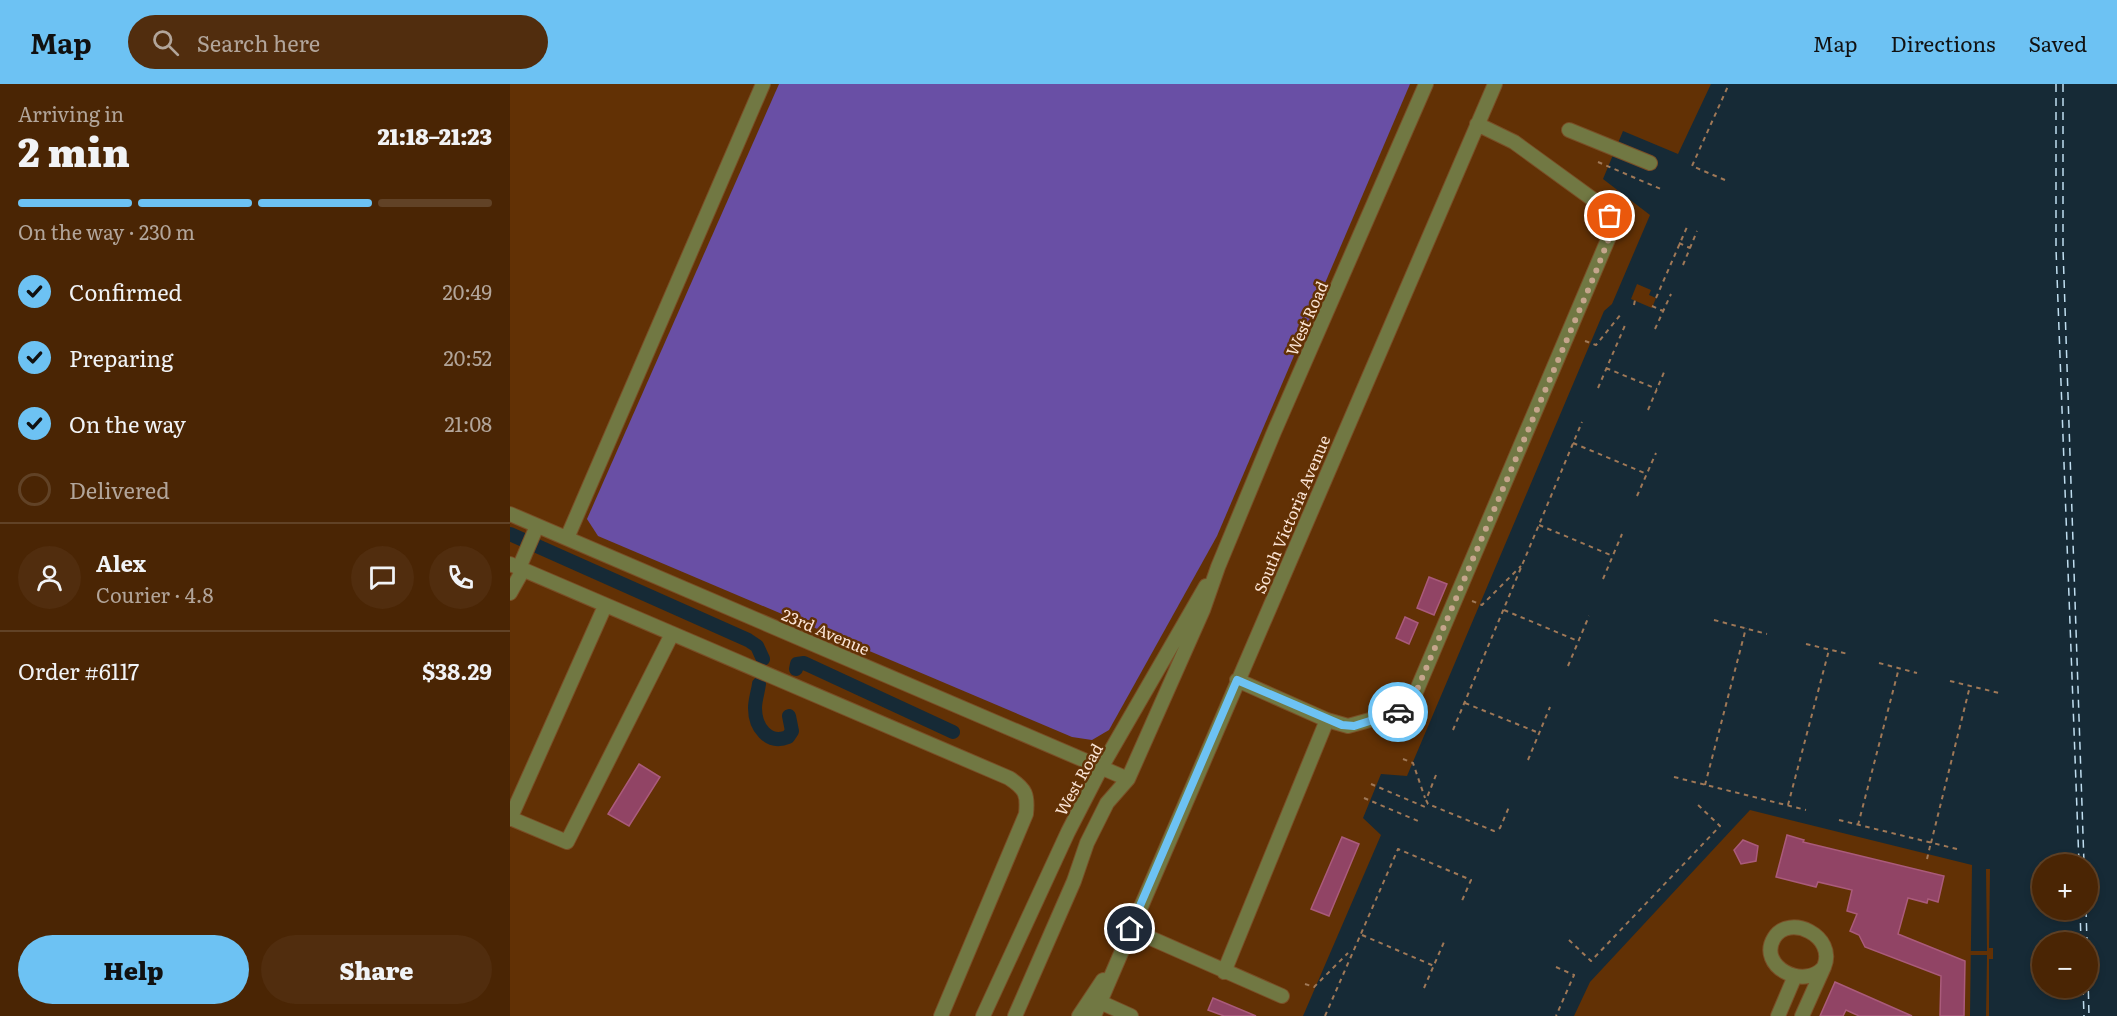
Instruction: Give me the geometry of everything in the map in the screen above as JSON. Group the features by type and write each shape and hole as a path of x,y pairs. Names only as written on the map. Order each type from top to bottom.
{"street":[{"path":"567,538 763,84"},
{"name":"West Road","path":"1015,1016 1074,881 1090,838 1107,803 1128,779 1203,610 1218,567 1274,432 1426,84"},
{"name":"South Victoria Avenue","path":"1094,1016 1495,84"},
{"path":"1237,680 1342,725 1354,726 1399,712 1413,699 1611,233 1611,218 1602,206 1514,142 1478,124"},
{"path":"1569,130 1650,163"},
{"name":"23rd Avenue","path":"510,514 535,530 567,538 1128,779"},
{"path":"510,593 517,568 535,530"},
{"name":"West Road","path":"983,1016 1068,832 1102,766 1218,567"},
{"path":"517,568 1009,778 1023,789 1026,795 1026,814 941,1016"},
{"path":"605,606 510,818 567,842 672,634"},
{"path":"1224,972 1327,720"},
{"path":"1077,757 1113,748"},
{"path":"1802,1016 1824,967 1827,954 1823,942 1819,937 1796,928 1783,930 1771,945 1772,958 1779,968 1795,976 1802,978 1815,975 1824,967"},
{"path":"1130,929 1282,996"},
{"name":"South Victoria Avenue","path":"1078,1016 1118,958"},
{"path":"1778,1016 1795,976"},
{"path":"1100,1002 1131,1016"}],"path":[{"path":"1725,180 1692,166 1729,84"},
{"path":"1598,162 1663,190"},
{"path":"1656,298 1687,226"},
{"path":"1683,265 1697,231"},
{"path":"1679,243 1690,248"},
{"path":"1655,329 1671,294"},
{"path":"1634,305 1635,300"},
{"path":"1652,306 1663,311"},
{"path":"1585,341 1596,345 1620,314"},
{"path":"1598,388 1626,323"},
{"path":"1606,368 1657,389"},
{"path":"1648,410 1665,370"},
{"path":"1453,730 1582,422"},
{"path":"1573,443 1647,474"},
{"path":"1637,496 1656,453"},
{"path":"1539,525 1613,556"},
{"path":"1603,579 1622,534"},
{"path":"1472,601 1482,605 1523,564"},
{"path":"1504,610 1578,641"},
{"path":"1568,666 1589,616"},
{"path":"1714,620 1767,634"},
{"path":"1705,785 1746,628"},
{"path":"1806,644 1848,654"},
{"path":"1788,805 1829,650"},
{"path":"1880,663 1917,673"},
{"path":"1858,825 1899,668"},
{"path":"1950,681 1999,693"},
{"path":"1927,859 1970,686"},
{"path":"1465,703 1539,733"},
{"path":"1528,760 1550,707"},
{"path":"1403,759 1415,766 1428,804 1494,831 1500,828 1509,807"},
{"path":"1426,800 1436,775"},
{"path":"1674,777 1806,810"},
{"path":"1371,784 1425,807"},
{"path":"1364,798 1418,821"},
{"path":"1569,940 1591,962 1720,826 1696,803"},
{"path":"1839,820 1962,850"},
{"path":"1325,1016 1398,849 1471,880 1461,903"},
{"path":"1361,934 1434,966"},
{"path":"1424,988 1444,942"},
{"path":"1305,984 1314,987 1348,953"},
{"path":"1556,967 1574,975 1556,1016"}],"shaded area":[{"path":"779,84 1410,84 1217,536 1109,730 1092,740 1072,737 598,536 587,519"}],"water":[{"path":"1711,84 2117,84 2117,1016 1970,1016 1972,865 1750,810 1590,982 1574,1016 1303,1016 1381,835 1363,818 1381,774 1407,776 1604,311 1612,304 1650,215 1603,179 1623,131 1678,154"}],"pier":[{"path":"1637,284 1651,290 1649,295 1656,298 1652,308 1631,299"},
{"path":"1986,869 1990,869 1989,948 1993,948 1993,959 1989,959 1989,1016 1986,1016 1987,955 1968,955 1968,951 1987,951"}],"building":[{"path":"1429,577 1447,584 1434,615 1417,608"},
{"path":"1405,617 1418,623 1409,644 1396,638"},
{"path":"639,764 660,777 629,826 608,814"},
{"path":"1787,835 1804,840 1803,842 1944,876 1938,902 1928,899 1927,903 1908,898 1898,934 1965,961 1964,1016 1940,1016 1941,976 1865,947 1859,935 1850,931 1857,914 1847,911 1852,890 1818,882 1816,887 1776,877"},
{"path":"1342,837 1359,844 1329,916 1311,909"},
{"path":"1743,840 1758,846 1756,861 1741,864 1734,850"},
{"path":"1835,982 1912,1016 1859,1016 1846,1010 1843,1016 1820,1016"},
{"path":"1213,998 1256,1016 1224,1016 1208,1010"}],"waterway":[{"path":"510,534 748,640 757,646 763,659"},
{"path":"796,669 797,664 804,663 953,732"},
{"path":"759,684 755,705 756,715 757,722 764,733 774,739 788,737 792,731 789,716"}],"ferry route":[{"path":"2056,84 2056,249 2079,854"},
{"path":"2063,84 2063,249 2084,854"},
{"path":"2080,920 2081,932"},
{"path":"2086,920 2087,932"},
{"path":"2083,998 2084,1016"},
{"path":"2089,998 2089,1016"}],"way so far":[{"path":"1398,712 1410,704 1413,699 1595,274 1611,233 1610,216"}],"route":[{"path":"1130,929 1237,680 1342,725 1354,726 1398,712"}]}
